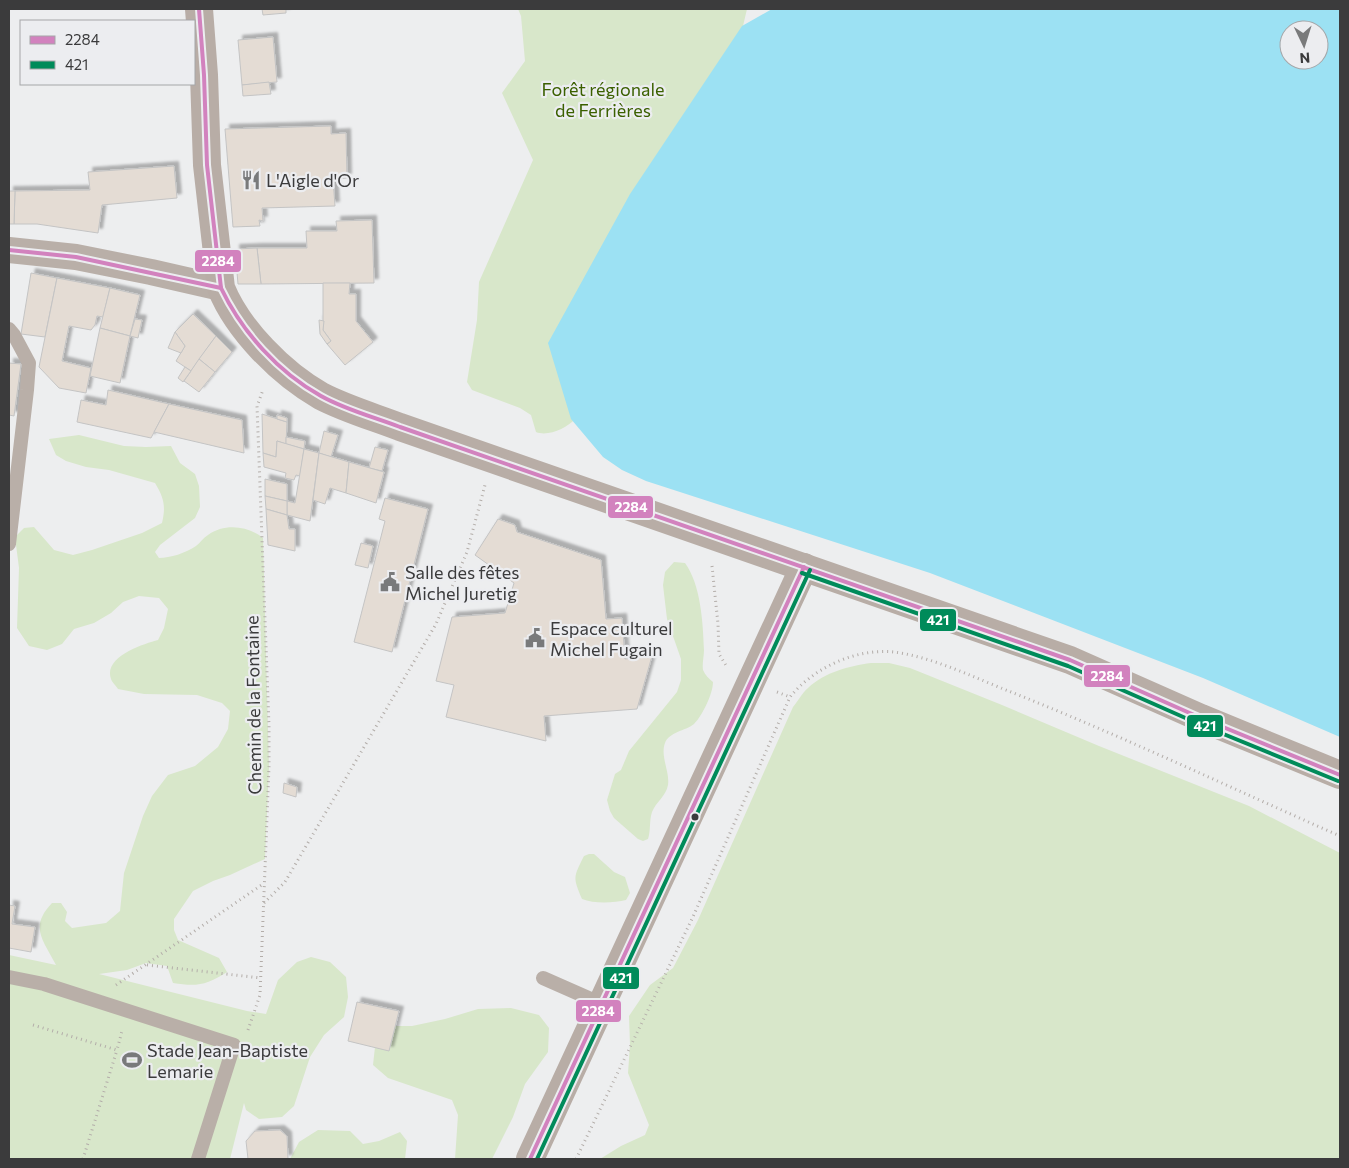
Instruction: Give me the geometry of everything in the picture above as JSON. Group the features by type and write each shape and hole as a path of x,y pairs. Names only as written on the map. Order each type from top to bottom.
{"street":[{"path":"199,9 208,165 221,288 227,303 251,336 275,361 306,386 321,396 339,404 1070,660 1201,718 1340,775"},
{"path":"9,250 76,257 221,288"},
{"path":"530,1159 753,681 804,567"}],"lane":[{"path":"9,329 29,363 9,544"},
{"path":"9,976 44,984 234,1045 198,1159"},
{"path":"543,978 602,1004"}],"path":[{"name":"Chemin de la Fontaine","path":"234,1045 249,1030 260,995 269,726 257,406 275,361"},
{"path":"263,904 285,882 436,624 467,552 476,520"},
{"path":"717,537 712,555 719,654 725,665 753,681 790,698"},
{"path":"576,1159 692,920 790,698 796,690 817,673 851,658 880,652 909,655 954,670 1054,709 1340,836"},
{"path":"93,1000 264,883"},
{"path":"146,964 261,978"},
{"path":"83,1159 129,1012"},
{"path":"33,1025 117,1050"}],"green space":[{"name":"Forêt régionale de Ferrières","path":"518,9 747,9 735,60 575,419 567,426 546,433 536,432 531,415 520,408 472,390 467,382 477,320 479,282 533,160 502,93 525,61 521,16"},
{"path":"79,435 124,446 171,446 180,463 195,474 199,486 200,507 195,518 160,545 155,552 159,558 188,551 208,535 222,529 243,529 263,538 269,767 265,859 193,891 174,919 174,930 178,940 219,958 227,972 213,980 195,985 173,983 167,966 146,963 127,970 99,974 247,1011 266,1014 278,980 297,962 311,957 330,962 346,977 348,997 344,1017 324,1035 310,1057 294,1106 282,1117 259,1119 246,1110 244,1103 230,1159 9,1159 9,955 56,965 40,934 41,919 52,903 61,903 67,912 65,921 72,928 106,923 120,911 124,873 143,816 152,796 168,775 195,766 218,747 228,729 230,711 222,703 197,695 144,694 118,689 112,681 110,671 118,658 134,648 158,640 164,628 168,609 159,598 139,596 123,602 111,613 94,623 74,629 62,644 47,650 29,646 17,628 19,568 15,537 24,528 34,527 54,550 73,555 142,533 162,523 163,502 155,483 109,470 86,467 66,461 56,455 49,439"},
{"path":"674,562 685,563 695,582 702,616 703,670 713,682 713,687 700,716 694,724 670,736 665,743 664,753 668,785 652,812 648,839 643,841 638,839 614,818 607,800 615,774 621,770 629,751 677,692 681,680 681,659 667,619 663,585 665,572"},
{"path":"871,663 889,663 910,668 1002,705 1249,806 1340,853 1340,1159 600,1159 621,1146 645,1135 649,1125 628,1073 630,1045 629,1016 650,985 673,968 698,920 793,707 806,690 822,678 846,668"},
{"path":"594,854 614,872 625,877 630,893 626,900 592,902 582,899 575,878 584,856"},
{"path":"511,1008 539,1015 549,1028 548,1052 525,1084 513,1117 492,1159 455,1159 458,1115 452,1100 388,1078 373,1065 375,1047 389,1050 395,1026 412,1026 478,1009"},
{"path":"318,1130 350,1131 363,1144 379,1141 400,1132 407,1141 405,1159 290,1159 299,1142"}],"water":[{"path":"772,9 1340,9 1340,737 1203,678 930,573 646,481 622,470 603,457 571,419 548,343 630,194 742,26"}],"building":[{"path":"262,9 286,9 286,13 263,15"},
{"path":"273,37 277,82 242,85 238,40"},
{"path":"269,82 271,94 243,96 242,85"},
{"path":"331,126 331,134 346,133 347,178 333,179 335,206 262,208 263,221 259,220 260,226 233,227 225,129"},
{"path":"174,166 177,198 102,205 98,233 37,224 14,224 15,191 90,190 88,172"},
{"path":"9,191 15,191 14,224 9,224"},
{"path":"372,220 374,283 261,284 257,248 307,248 306,231 337,231 336,221"},
{"path":"257,248 261,284 238,284 235,249"},
{"path":"31,273 57,278 45,337 21,334"},
{"path":"57,278 110,288 103,317 97,316 95,325 91,330 69,326 62,361 91,368 86,393 59,388 39,367"},
{"path":"323,283 350,283 349,294 356,294 356,321 373,342 345,365 327,344 331,341 323,330"},
{"path":"110,288 140,295 130,336 100,328"},
{"path":"193,314 216,336 191,371 176,361 185,346 175,332"},
{"path":"135,319 142,320 138,338 130,336"},
{"path":"319,320 324,321 323,330 331,341 327,344 320,334"},
{"path":"100,328 130,336 120,383 90,376"},
{"path":"175,332 185,346 181,353 168,348"},
{"path":"216,336 232,352 215,372 199,359"},
{"path":"199,359 215,372 199,392 184,381"},
{"path":"9,363 21,364 14,416 9,415"},
{"path":"185,367 191,371 183,382 178,378"},
{"path":"108,390 169,404 151,438 77,422 81,400 106,405"},
{"path":"169,404 242,420 244,453 154,432"},
{"path":"262,414 287,422 286,444 277,441 276,457 263,453"},
{"path":"277,415 287,418 287,422 277,419"},
{"path":"324,431 338,435 331,457 319,453"},
{"path":"286,437 305,441 304,449 286,444"},
{"path":"277,441 304,449 300,476 296,475 294,480 285,478 286,473 264,467 263,453 276,457"},
{"path":"375,447 388,450 382,471 369,468"},
{"path":"304,449 319,453 310,521 287,515 287,501 295,503"},
{"path":"319,453 349,462 346,493 330,488 325,504 313,500"},
{"path":"349,462 384,472 376,503 346,493"},
{"path":"265,479 287,484 287,501 265,496"},
{"path":"265,496 287,501 287,515 266,509"},
{"name":"Salle des fêtes Michel Juretig","path":"385,498 428,509 392,652 354,642 385,521 379,519"},
{"path":"266,509 287,515 289,529 295,529 295,551 268,545"},
{"name":"Espace culturel Michel Fugain","path":"498,519 515,525 517,532 601,560 606,619 622,618 625,659 652,656 637,709 544,716 546,741 446,717 454,685 436,681 452,617 505,613 514,583 475,555"},
{"path":"361,543 373,546 368,568 355,565"},
{"path":"284,783 297,787 296,797 283,793"},
{"path":"9,905 15,906 12,924 35,927 31,952 9,948"},
{"path":"357,1002 399,1011 389,1051 348,1041"},
{"path":"280,1130 287,1136 288,1159 248,1159 246,1141 255,1131"}],"transit line":[{"name":"2284","path":"199,9 204,75 207,165 221,288 239,320 263,350 305,386 331,401 360,413 1070,660 1201,718 1340,775"},
{"name":"2284","path":"9,250 76,257 221,288"},
{"name":"2284","path":"530,1159 804,567"},
{"name":"421","path":"537,1159 810,570"},
{"name":"421","path":"802,573 1068,666 1199,724 1338,781"}],"place":[{"name":"L'Aigle d'Or","path":"251,180"},
{"name":"Salle des fêtes Michel Juretig","path":"390,582"},
{"name":"Espace culturel Michel Fugain","path":"535,638"},
{"name":"Stade Jean-Baptiste Lemarie","path":"132,1060"}]}
